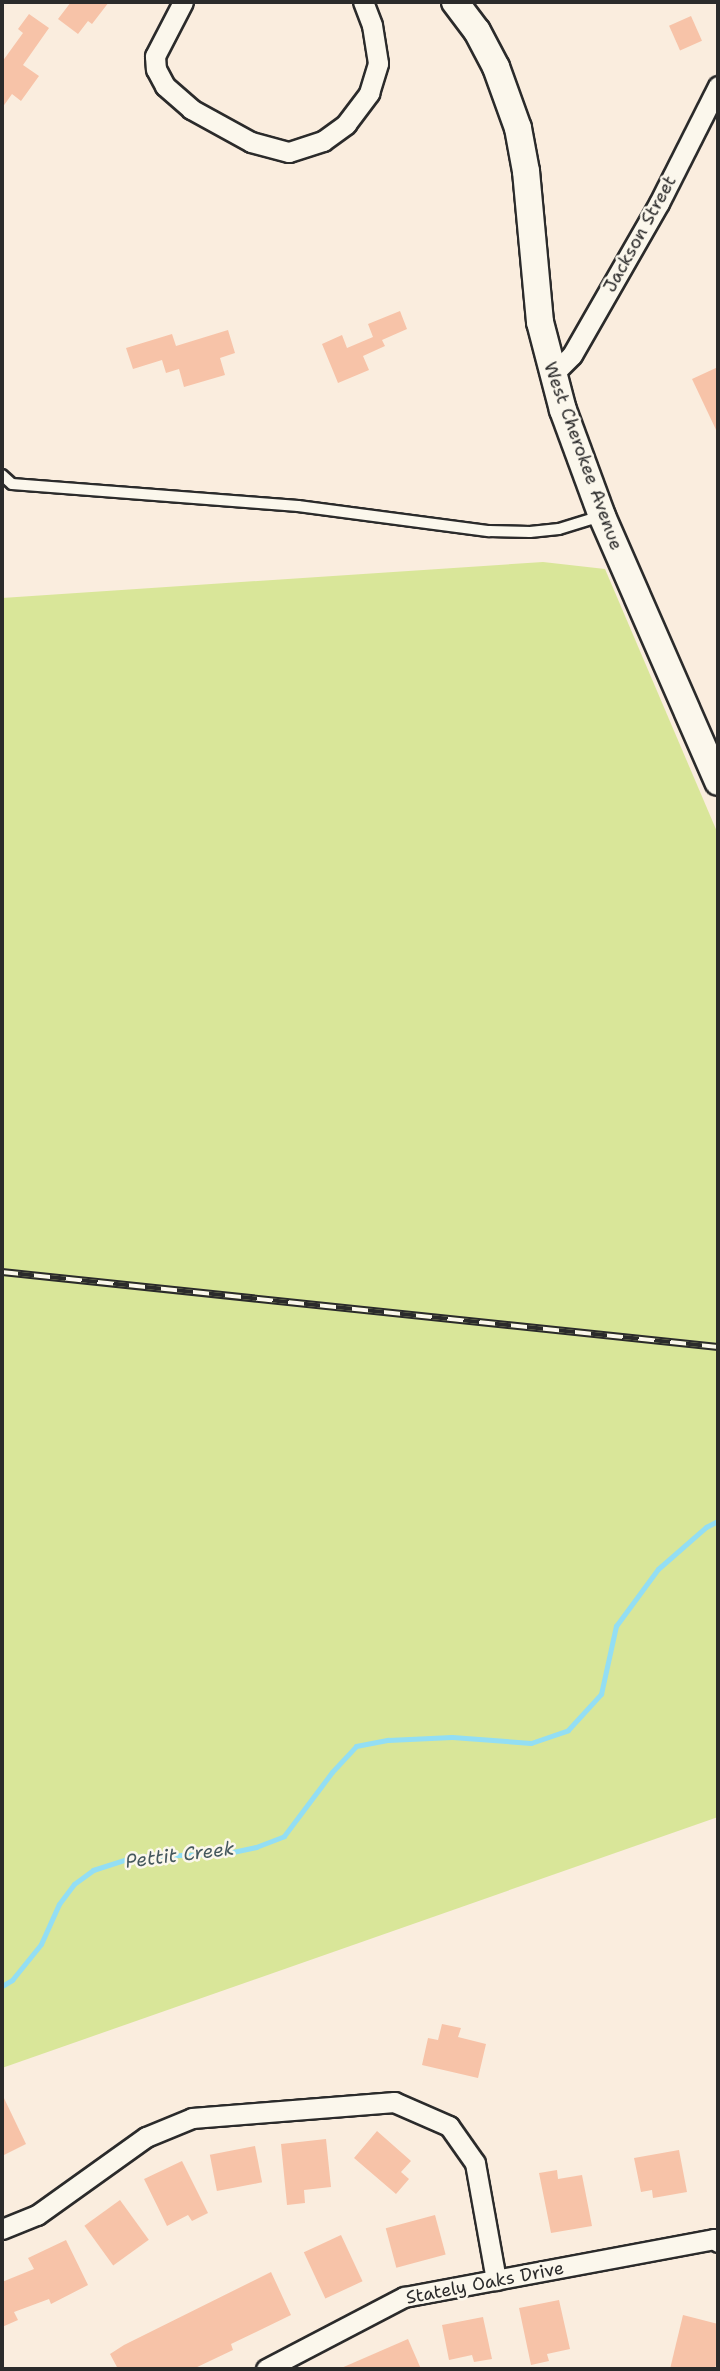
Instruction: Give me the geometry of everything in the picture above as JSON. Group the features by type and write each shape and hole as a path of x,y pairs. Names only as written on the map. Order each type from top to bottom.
{"main road":[{"name":"West Cherokee Avenue","path":"455,2 477,31 496,67 518,128 528,193 540,323 552,375 601,516 718,782"}],"street":[{"path":"183,2 155,56 156,69 165,86 191,108 251,142 289,152 323,141 346,124 369,93 378,63 372,24 363,2"},
{"name":"Jackson Street","path":"552,375 572,355 599,308 659,203 718,86"},
{"path":"2,2229 37,2215 146,2137 192,2118 394,2102 449,2126 475,2163 496,2280"},
{"name":"Stately Oaks Drive","path":"266,2369 404,2297 714,2239 718,2242"}],"lane":[{"path":"2,475 12,484 298,506 489,531 530,532 559,529 601,516"}],"green space":[{"path":"543,562 605,569 718,834 718,1817 2,2068 2,598"}],"building":[{"path":"71,2 109,2 92,24 88,21 78,34 58,19"},
{"path":"29,14 49,28 23,65 39,76 21,101 12,94 2,108 2,62 23,33 18,29"},
{"path":"691,16 702,41 680,50 669,26"},
{"path":"400,311 407,329 382,340 385,346 363,356 369,370 338,383 322,344 342,335 347,348 373,337 368,324"},
{"path":"228,330 235,353 220,358 225,375 184,387 179,369 166,373 162,360 133,369 126,348 172,334 176,346"},
{"path":"718,367 718,434 692,379"},
{"path":"442,2024 461,2028 458,2037 486,2044 478,2078 422,2065 428,2038 438,2040"},
{"path":"2,2094 26,2144 2,2156"},
{"path":"377,2131 411,2161 401,2172 409,2179 396,2194 354,2158"},
{"path":"326,2139 331,2187 304,2190 305,2203 287,2205 281,2144"},
{"path":"255,2146 262,2182 217,2191 210,2155"},
{"path":"679,2150 687,2192 653,2198 652,2190 641,2192 634,2158"},
{"path":"182,2161 208,2213 192,2221 188,2215 167,2226 144,2179"},
{"path":"557,2170 558,2179 582,2175 592,2226 551,2233 539,2173"},
{"path":"120,2200 149,2240 113,2266 84,2226"},
{"path":"435,2215 446,2255 396,2268 386,2228"},
{"path":"341,2235 363,2281 325,2299 304,2252"},
{"path":"66,2240 88,2285 51,2304 49,2299 14,2312 18,2320 2,2327 2,2282 34,2269 28,2258"},
{"path":"271,2272 291,2315 231,2344 233,2350 193,2369 118,2369 110,2354 124,2345"},
{"path":"559,2300 570,2349 547,2354 549,2361 531,2365 519,2308"},
{"path":"683,2315 718,2324 715,2369 670,2369"},
{"path":"483,2317 492,2359 474,2362 472,2355 449,2360 442,2325"},
{"path":"408,2339 421,2369 339,2369"}],"waterway":[{"name":"Pettit Creek","path":"2,1986 12,1980 41,1944 59,1904 74,1884 93,1870 133,1857 228,1853 256,1847 284,1836 332,1772 356,1746 388,1740 452,1737 531,1743 568,1730 601,1694 616,1626 658,1569 706,1527 718,1521"}],"railway":[{"path":"2,1272 718,1347"}]}
